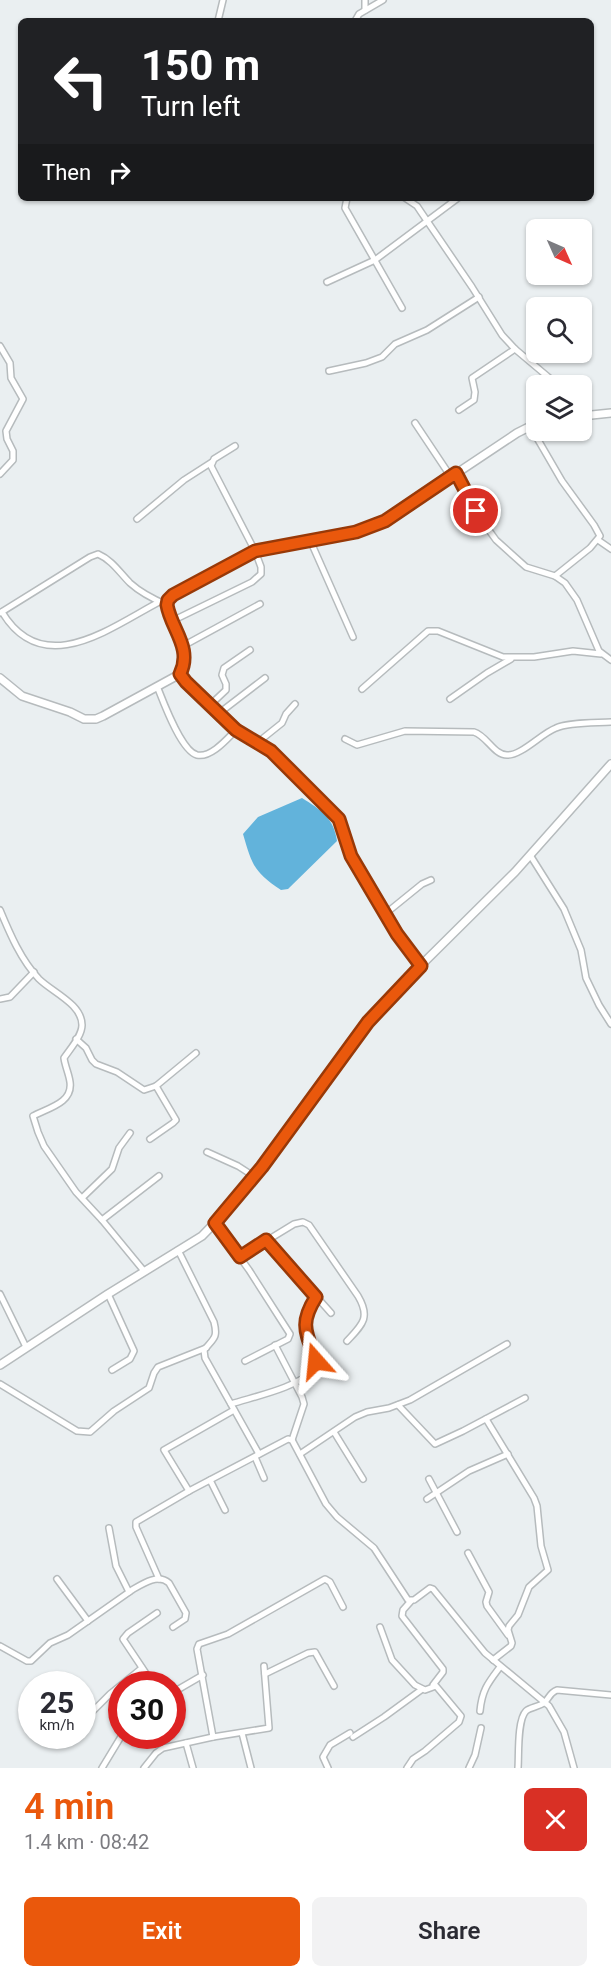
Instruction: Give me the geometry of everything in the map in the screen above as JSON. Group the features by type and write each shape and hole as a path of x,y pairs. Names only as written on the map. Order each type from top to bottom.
{"street":[{"path":"219,18 223,0"},
{"path":"365,0 365,10"},
{"path":"358,18 365,10 383,0"},
{"path":"346,201 345,208 402,308"},
{"path":"410,201 417,206 502,335 546,375"},
{"path":"327,282 375,260 454,201"},
{"path":"328,371 382,357 395,345 437,325 478,297"},
{"path":"0,346 10,363 11,378 23,399 6,431 13,451 13,460 0,474"},
{"path":"459,410 471,404 475,398 472,378 515,349"},
{"path":"592,415 611,413"},
{"path":"415,423 496,540 526,567 555,576 565,583 577,600 601,654"},
{"path":"0,678 22,696 89,720 103,716 180,674 184,659 183,646 167,605 173,595 255,551 356,532 385,521 526,429"},
{"path":"541,441 562,481 600,536 555,576"},
{"path":"137,519 184,480 234,446"},
{"path":"172,621 256,579 261,570 255,551 214,472 212,462"},
{"path":"310,540 353,637"},
{"path":"598,540 611,549"},
{"path":"159,602 96,637 59,645 47,645 24,636 1,613 98,554 107,559 139,590 167,605"},
{"path":"183,646 260,604"},
{"path":"362,689 428,631 438,632 503,657 544,657 573,651 601,654 611,660"},
{"path":"209,706 226,690 222,675 224,668 250,650"},
{"path":"450,699 513,658"},
{"path":"180,674 209,706 236,730 271,751 339,819 351,856 397,934 421,966"},
{"path":"218,714 265,678"},
{"path":"157,686 177,733 194,753 200,755 218,747 236,730"},
{"path":"257,743 282,723 295,704"},
{"path":"345,740 357,745 405,731 474,732 480,734 501,753 509,755 558,727 611,722"},
{"path":"0,1365 202,1236 255,1177 368,1022 516,872 611,764"},
{"path":"530,855 564,909 580,950 586,978 611,1024"},
{"path":"385,914 422,884 431,880"},
{"path":"0,910 34,972 78,1013 82,1028 64,1058 70,1081 69,1094 61,1102 33,1117 44,1146 82,1198 144,1271"},
{"path":"0,999 10,997 34,972"},
{"path":"76,1039 86,1048 92,1060 122,1074 140,1089 156,1086 196,1053"},
{"path":"150,1139 176,1120 156,1086"},
{"path":"82,1198 112,1169 118,1148 130,1133"},
{"path":"207,1152 238,1166 255,1177"},
{"path":"102,1220 159,1176"},
{"path":"240,1257 308,1217"},
{"path":"298,1222 309,1225 363,1303 364,1319 358,1330 346,1341"},
{"path":"215,1223 288,1330 289,1338 245,1361"},
{"path":"266,1240 332,1313"},
{"path":"0,1384 77,1431 90,1431 114,1411 148,1390 158,1366 206,1348 214,1340 216,1332 214,1322 178,1250"},
{"path":"0,1294 26,1347"},
{"path":"108,1294 134,1352 130,1359 112,1370"},
{"path":"231,1404 295,1383 309,1375 316,1366 305,1330 305,1321 316,1297"},
{"path":"300,1454 367,1412 410,1400 507,1344"},
{"path":"275,1345 304,1404 291,1440"},
{"path":"206,1348 205,1358 257,1455 264,1478"},
{"path":"398,1405 435,1444 441,1443 525,1398"},
{"path":"189,1491 164,1450 234,1410"},
{"path":"486,1419 534,1498 537,1506 541,1546 548,1570 529,1587 518,1615 509,1626 511,1646 493,1660"},
{"path":"334,1432 363,1479"},
{"path":"159,1579 135,1523 189,1491 288,1439 291,1440"},
{"path":"291,1440 326,1504 337,1517 374,1548 411,1601"},
{"path":"427,1499 469,1471 508,1454"},
{"path":"429,1479 457,1532"},
{"path":"210,1480 225,1510"},
{"path":"108,1528 114,1559 129,1592"},
{"path":"468,1553 489,1592 487,1606 510,1637"},
{"path":"57,1579 88,1621"},
{"path":"0,1646 29,1661 50,1643 63,1638 143,1583 159,1579 165,1579 169,1583 186,1613 185,1619 173,1627"},
{"path":"213,1737 203,1675 196,1649 199,1644 228,1634 325,1579 330,1582 343,1607"},
{"path":"434,1686 443,1669 402,1616 403,1610 411,1601 430,1588 493,1660 553,1711 561,1726 574,1768"},
{"path":"144,1671 123,1638 157,1613"},
{"path":"380,1627 392,1660 421,1690"},
{"path":"265,1674 308,1653 315,1652 334,1686"},
{"path":"193,1768 186,1743 270,1727 264,1666"},
{"path":"96,1708 142,1668"},
{"path":"480,1711 481,1695 485,1687 503,1669"},
{"path":"186,1685 203,1675"},
{"path":"328,1768 323,1757 330,1745 384,1718 421,1690 434,1686 440,1689 461,1718 413,1759 407,1768"},
{"path":"518,1768 520,1729 523,1716 528,1710 557,1690 611,1695"},
{"path":"469,1768 475,1755 481,1728"},
{"path":"242,1733 251,1768"},
{"path":"102,1768 114,1749"},
{"path":"144,1768 162,1749"}],"water":[{"path":"302,798 326,815 333,826 337,841 288,889 281,890 259,873 243,834 258,817"}],"route":[{"path":"316,1361 305,1330 306,1315 316,1297 266,1240 240,1257 215,1223 262,1167 368,1022 421,966 397,934 351,856 339,819 271,751 236,730 209,706 180,674 183,669 184,650 167,605 173,595 255,551 356,532 385,521 411,506 456,473 476,511"}]}
